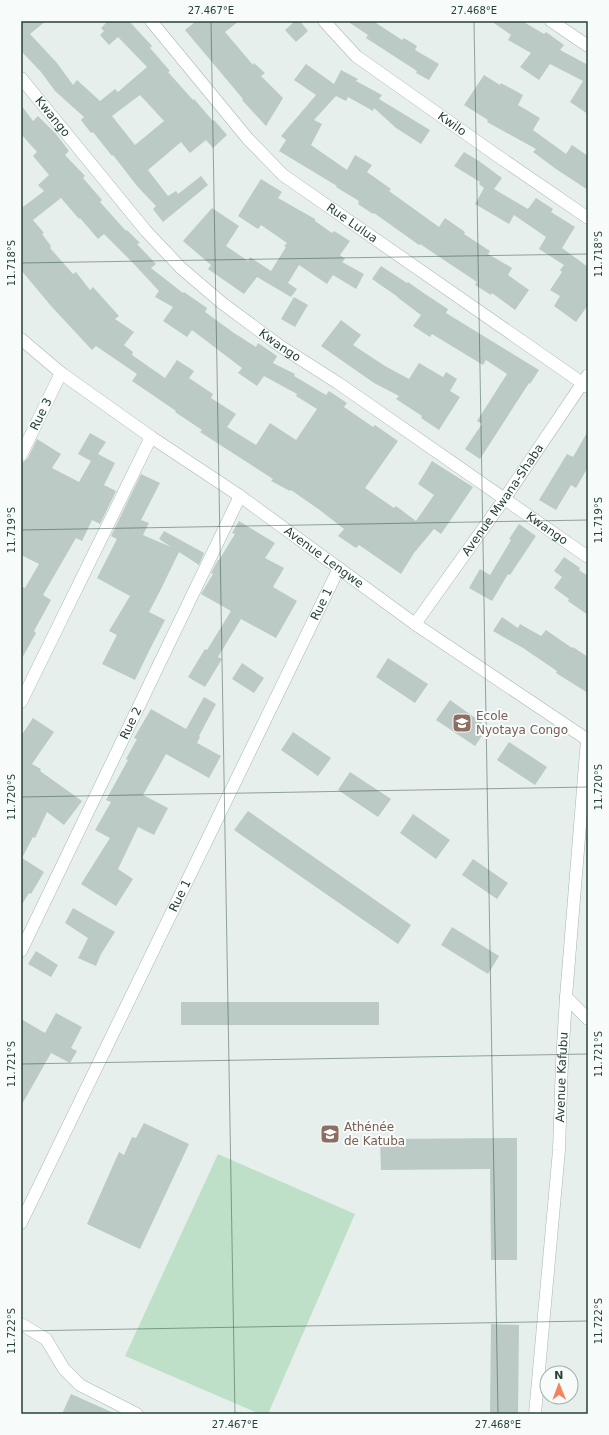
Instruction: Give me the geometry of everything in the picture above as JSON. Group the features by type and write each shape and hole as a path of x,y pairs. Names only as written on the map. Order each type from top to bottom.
{"street":[{"name":"Rue Lulua","path":"151,21 248,139 283,175 586,382"},
{"name":"Kwilo","path":"324,21 356,56 588,218"},
{"path":"551,21 588,46"},
{"name":"Kwango","path":"21,78 146,231 182,268 222,303 280,346 338,383 588,557"},
{"name":"Avenue Lengwe","path":"21,339 61,374 151,437 240,496 415,624 588,740"},
{"name":"Rue 3","path":"21,455 61,374"},
{"name":"Avenue Mwana-Shaba","path":"415,624 586,382"},
{"path":"21,702 151,437"},
{"name":"Rue 2","path":"21,950 240,496"},
{"name":"Rue 1","path":"21,1223 339,568"},
{"name":"Avenue Kafubu","path":"535,1414 559,1150 566,997 588,740"},
{"path":"566,997 588,1019"},
{"path":"21,1324 46,1339 64,1369 80,1385 137,1414"}],"green space":[{"path":"218,1154 355,1214 268,1414 260,1414 125,1356"}],"building":[{"path":"21,21 46,21 30,34 57,63 73,85 77,80 100,101 115,89 118,92 147,67 118,37 109,45 100,35 104,31 101,28 108,21 129,21 152,46 150,48 170,71 168,72 227,135 213,148 206,140 190,153 181,142 148,170 168,196 176,191 178,194 201,176 208,185 163,222 153,209 156,206 81,120 84,117 55,91 41,72 21,51","holes":["140,95 164,121 135,145 112,116"]},
{"path":"196,21 239,21 225,32 253,65 254,63 265,73 261,76 283,98 266,126 242,100 243,99 185,30"},
{"path":"295,21 300,21 308,31 296,42 285,30"},
{"path":"347,21 373,21 402,40 404,38 417,46 415,50 439,64 429,80 416,73 417,71 366,38 368,35"},
{"path":"491,21 522,21 544,34 546,32 564,45 560,50 588,65 588,114 570,102 583,81 550,64 539,80 520,67 531,53 508,40 511,35"},
{"path":"306,64 334,84 341,70 358,79 356,81 382,95 379,99 430,130 421,144 396,128 374,108 373,111 348,97 346,101 336,96 314,120 322,124 311,145 347,170 355,155 372,165 367,172 391,189 389,191 439,227 445,218 465,232 464,234 490,251 488,254 512,268 508,275 529,290 515,310 492,293 491,295 475,285 477,282 420,244 419,245 374,213 373,214 358,204 359,201 336,187 337,186 279,151 286,140 281,136 316,95 294,80"},
{"path":"484,75 500,85 501,83 523,95 518,105 540,118 533,130 566,154 572,145 588,156 588,190 533,152 536,149 487,122 488,120 464,105"},
{"path":"21,105 33,121 38,116 56,134 69,151 65,155 85,176 83,178 102,200 100,202 126,231 127,230 140,243 137,244 156,264 151,268 183,293 184,292 207,308 205,312 234,333 256,347 258,343 277,356 273,363 295,374 294,376 326,395 329,391 347,403 344,407 373,427 375,425 398,441 365,488 394,508 396,506 416,521 434,495 418,484 432,461 473,487 441,534 434,529 414,553 401,574 359,545 356,548 338,536 344,529 321,511 291,490 290,491 271,481 273,479 200,432 202,430 132,381 137,374 96,346 92,350 51,306 21,270 21,205 23,207 44,191 38,185 49,175 33,156 37,152 21,134","holes":["61,198 79,219 80,218 98,239 104,234 159,291 155,297 173,307 163,321 187,337 192,330 242,368 238,373 257,386 264,376 297,394 296,396 317,409 296,440 270,423 256,445 227,427 236,414 211,398 213,394 189,378 194,371 177,360 165,378 132,355 133,352 124,345 134,332 115,319 119,316 93,287 90,290 76,272 73,274 50,248 51,246 42,234 44,233 33,220"]},
{"path":"464,152 502,178 494,189 528,209 536,198 553,209 551,212 575,227 562,248 588,267 588,305 576,322 554,306 560,296 550,290 562,272 560,270 564,265 539,249 546,237 514,215 509,224 475,204 484,188 479,184 480,182 454,166"},
{"path":"261,179 282,192 278,198 315,219 315,221 332,233 334,231 350,241 340,255 345,259 342,262 364,274 356,289 333,275 327,284 299,265 288,283 297,289 291,297 257,277 244,294 208,269 211,265 183,241 212,208 239,226 226,246 248,261 250,257 271,271 287,243 261,225 258,229 238,216"},
{"path":"381,266 448,309 446,313 539,370 480,459 465,449 482,424 477,421 507,374 486,360 483,365 432,334 430,337 413,326 421,315 372,279"},
{"path":"294,297 308,305 295,327 281,319"},
{"path":"341,320 361,335 353,345 385,366 409,379 419,363 443,377 446,372 457,379 450,391 460,397 439,430 421,418 422,416 396,399 399,396 374,383 321,346"},
{"path":"588,431 588,467 576,488 571,485 556,510 539,500 567,454 573,457"},
{"path":"90,433 106,442 98,454 115,463 104,485 116,491 100,524 92,520 82,541 76,538 43,595 51,600 34,631 36,633 21,660 21,586 25,588 39,564 21,555 21,464 28,458 37,439 61,454 52,468 79,482 91,461 78,454"},
{"path":"141,474 160,483 141,520 149,523 143,535 171,547 159,539 164,531 204,553 199,565 179,552 149,612 165,620 135,680 102,664 117,635 109,631 130,596 97,578 117,539 111,536"},
{"path":"239,521 275,543 265,558 284,568 273,587 297,601 276,638 241,619 218,657 222,659 205,687 188,677 231,611 201,594 213,574 211,573 218,560 235,534 232,533"},
{"path":"519,524 536,536 510,575 508,574 492,601 469,588 480,569 490,575 511,540 509,539"},
{"path":"564,557 580,568 579,570 588,576 588,615 568,601 569,599 554,588 562,577 554,571"},
{"path":"502,617 518,628 520,624 541,636 546,630 588,657 588,693 556,673 557,671 523,648 493,631"},
{"path":"388,658 428,684 415,703 376,677"},
{"path":"242,663 264,678 254,693 232,679"},
{"path":"204,697 216,704 199,736 200,737 197,743 221,756 209,778 166,754 143,795 168,808 154,835 138,827 118,869 133,879 116,906 81,884 110,838 95,830 111,802 106,800 128,760 126,759 137,739 134,738 151,709 186,729"},
{"name":"Ecole Nyotaya Congo","path":"450,700 488,727 475,746 436,720"},
{"path":"33,718 54,732 32,764 41,769 40,771 82,801 64,825 47,812 35,838 33,837 22,858 44,872 31,894 29,893 21,906 21,736"},
{"path":"293,732 331,758 318,776 281,750"},
{"path":"509,742 547,767 535,785 497,760"},
{"path":"350,772 391,799 378,817 338,790"},
{"path":"248,811 411,925 398,944 234,830"},
{"path":"413,814 450,840 436,859 400,833"},
{"path":"473,859 508,883 497,899 462,875"},
{"path":"73,908 115,932 101,954 96,966 78,958 88,938 65,923"},
{"path":"452,927 499,956 488,974 441,945"},
{"path":"36,951 58,965 51,977 28,964"},
{"path":"181,1002 379,1002 379,1025 181,1025"},
{"path":"56,1013 82,1027 71,1048 77,1051 70,1063 51,1053 21,1106 21,1019 45,1033"},
{"path":"144,1123 189,1144 140,1249 87,1224 119,1152 124,1155 132,1137 136,1138"},
{"path":"517,1138 517,1260 491,1260 490,1169 381,1170 380,1139"},
{"path":"491,1324 519,1325 518,1414 490,1414"},
{"path":"71,1394 116,1414 62,1414"}],"place":[{"name":"Ecole Nyotaya Congo","path":"462,723"},
{"name":"Athénée de Katuba","path":"330,1134"}]}
